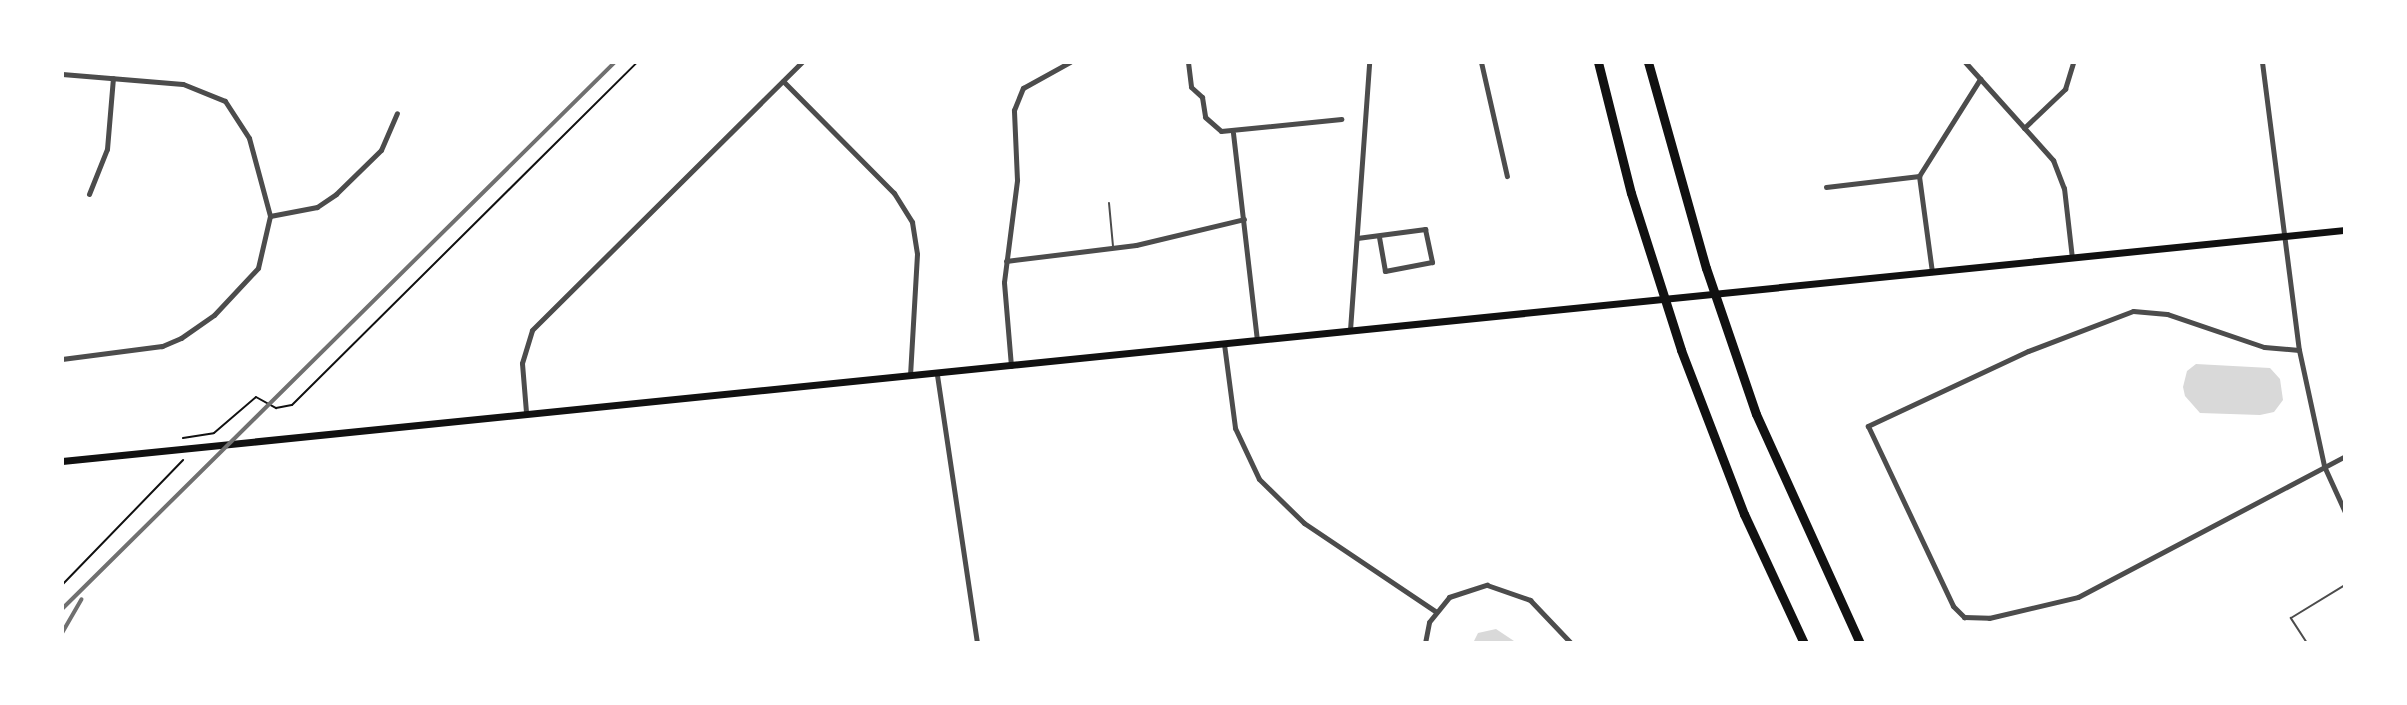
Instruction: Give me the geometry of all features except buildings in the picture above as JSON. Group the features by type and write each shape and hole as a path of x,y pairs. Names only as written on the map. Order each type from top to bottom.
{"highway":[{"path":"1598,62 1631,193 1681,350 1744,514 1804,643"},
{"path":"1648,62 1702,254 1756,414 1860,643"}],"main road":[{"path":"62,461 526,412 937,375 1350,330 2345,230"}],"street":[{"path":"526,412 522,363 532,330 802,62"},
{"path":"1011,367 1005,261 1017,180 1017,95 1034,80 1070,62"},
{"path":"1188,62 1191,87 1202,97 1205,117 1221,131 1233,133 1341,119"},
{"path":"1350,330 1369,62"},
{"path":"1481,62 1507,176"},
{"path":"1965,62 2060,173 2072,259"},
{"path":"2024,128 2065,89 2073,62"},
{"path":"2262,62 2299,350 2324,466 2345,512"},
{"path":"62,74 196,86 225,101 249,138 270,216 258,268 214,315 181,338 162,346 62,359"},
{"path":"89,194 107,149 113,78"},
{"path":"1932,273 1919,176 1980,79"},
{"path":"783,81 894,193 912,222 917,254 910,377"},
{"path":"270,216 300,212 336,194 381,150 397,113"},
{"path":"1233,133 1257,340"},
{"path":"1826,187 1919,176"},
{"path":"1005,261 1114,248 1244,219"},
{"path":"1357,238 1379,238 1425,229 1432,262 1385,271 1379,238"},
{"path":"2299,350 2264,347 2167,314 2133,311 2028,351 1868,426 1953,606 1964,617 1989,618 2078,597 2211,531 2241,508 2345,456"},
{"path":"1224,344 1235,428 1259,479 1304,523 1435,611"},
{"path":"937,375 977,643"},
{"path":"1425,643 1435,611 1460,590 1503,586 1530,600 1571,643"}],"lane":[{"path":"1109,203 1114,248"},
{"path":"2307,643 2291,618 2345,585"}],"path":[{"path":"182,440 214,433 256,397 276,408 292,405 638,62"},
{"path":"62,585 183,466 183,459"}],"shaded area":[{"path":"2196,364 2270,368 2280,379 2283,400 2274,412 2260,415 2200,413 2185,396 2183,387 2187,371"},
{"path":"1496,629 1517,643 1473,643 1478,633"}],"railway":[{"path":"62,609 615,62"},
{"path":"62,633 82,599"}]}
